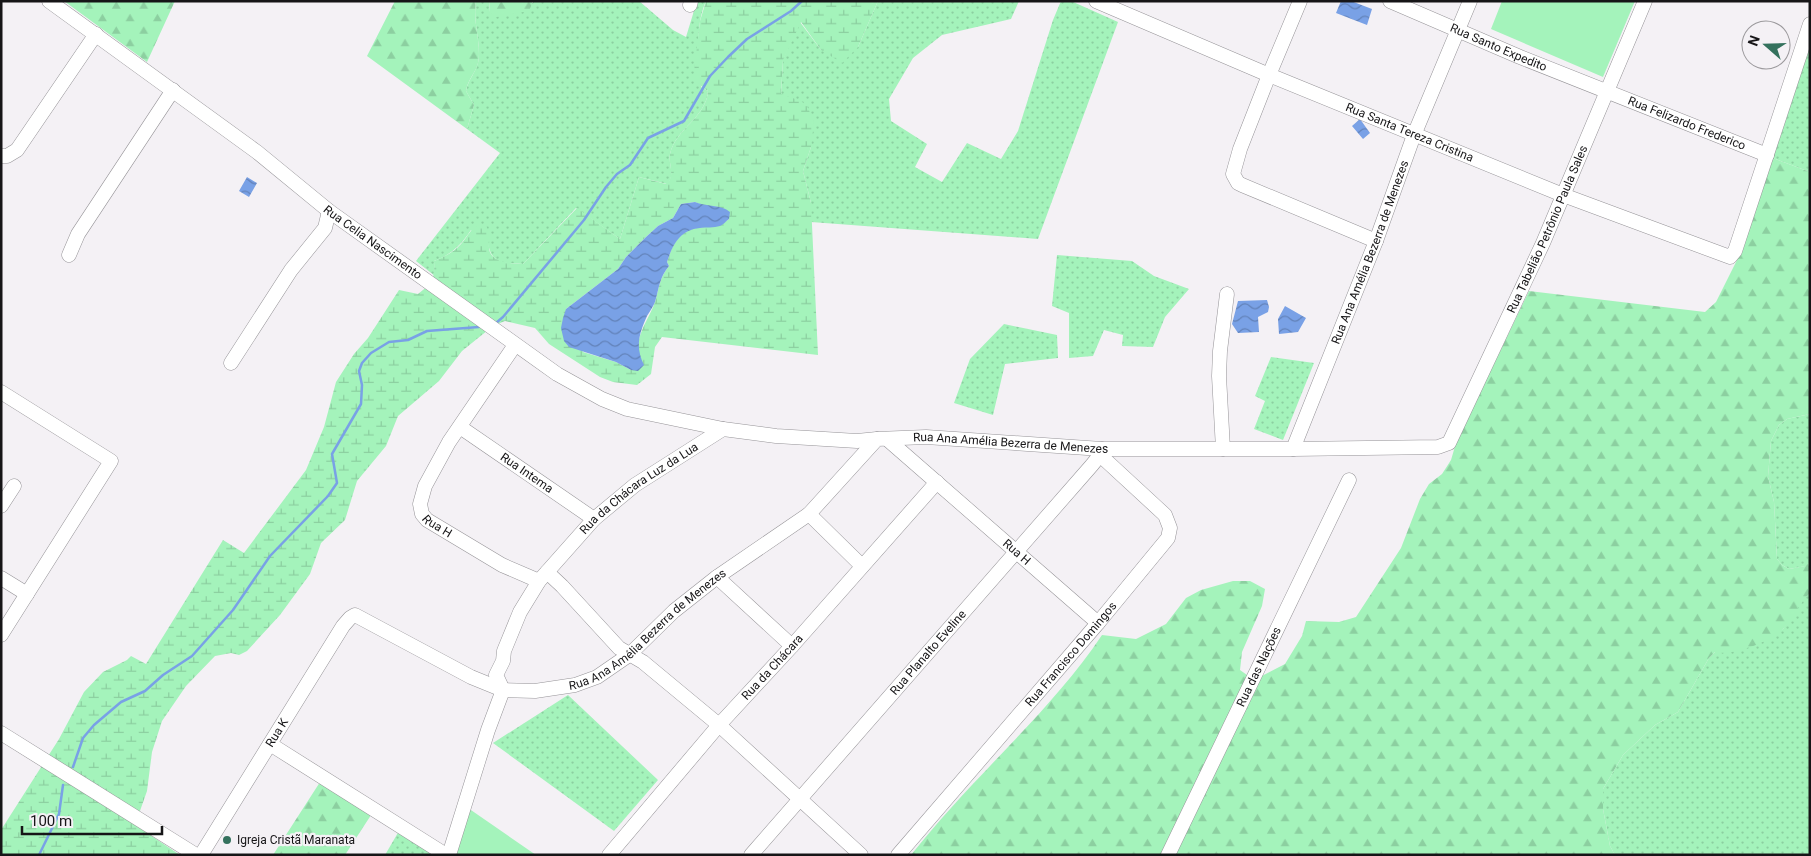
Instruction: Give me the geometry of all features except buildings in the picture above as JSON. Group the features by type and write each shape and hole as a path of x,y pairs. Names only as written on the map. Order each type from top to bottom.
{"street":[{"name":"Rua Celia Nascimento","path":"50,1 257,152 329,211 557,374 602,399 627,409 723,430"},
{"name":"Rua Santa Tereza Cristina","path":"1096,1 1119,6 1269,75 1414,135 1563,195 1725,256 1730,257 1735,251 1767,155"},
{"path":"1300,1 1269,75 1233,174 1238,183 1376,241"},
{"name":"Rua Santo Expedito","path":"1390,1 1520,58 1607,91"},
{"name":"Rua Ana Amélia Bezerra de Menezes","path":"355,615 439,661 503,690 536,691 575,685 597,677 629,655 674,611 717,577 809,514 882,439 926,437 1101,452 1223,449 1293,450 1376,241 1414,135 1470,1"},
{"name":"Rua Tabelião Petrônio Paula Sales","path":"1293,450 1438,447 1449,443 1543,243 1644,1"},
{"path":"1767,155 1810,24"},
{"path":"1,156 7,156 17,150 96,34"},
{"path":"69,255 78,234 173,90"},
{"name":"Rua Felizardo Frederico","path":"1607,91 1767,155"},
{"path":"231,363 291,270 325,228 329,211"},
{"path":"1223,449 1219,376 1227,294"},
{"path":"460,427 515,345"},
{"path":"1,392 111,461 1,635"},
{"name":"Rua Intema","path":"460,427 594,519"},
{"name":"Rua H","path":"460,427 449,442 425,486 420,504 422,514 428,520 502,565 543,577 562,586 619,648 643,662 718,725 861,855"},
{"path":"723,430 776,436 858,441 882,439"},
{"name":"Rua da Chácara Luz da Lua","path":"503,690 496,675 503,661 504,651 520,612 543,577 594,519 635,485 723,430"},
{"name":"Rua H","path":"882,439 937,482 1098,623"},
{"name":"Rua Planalto Eveline","path":"751,855 1101,452"},
{"name":"Rua Francisco Domingos","path":"898,855 1098,623 1168,538 1170,528 1165,515 1101,452"},
{"name":"Rua das Nações","path":"1168,855 1349,480"},
{"name":"Rua da Chácara","path":"609,855 718,725 792,646 937,482"},
{"path":"1,506 14,486"},
{"path":"809,514 862,566"},
{"path":"717,577 792,646"},
{"path":"1,578 27,594"},
{"name":"Rua K","path":"202,855 343,626 355,615"},
{"path":"270,744 448,855 488,730 503,690"},
{"path":"1,733 196,855"}],"green space":[{"path":"64,1 175,1 147,62"},
{"path":"395,1 476,1 475,15 479,60 466,91 474,105 467,129 367,56"},
{"path":"476,1 490,1 489,12 533,3 533,1 639,1 673,30 686,37 697,1 706,1 700,22 699,44 701,87 708,91 706,100 697,116 673,145 670,154 670,181 667,184 639,177 620,239 576,208 523,264 495,259 488,243 471,230 455,249 446,256 434,261 435,276 416,261 500,153 467,129 474,105 466,91 479,60 475,15"},
{"path":"490,1 533,1 529,11 496,17 489,12"},
{"path":"706,1 878,1 858,47 842,63 821,50 801,22 783,60 781,94 801,101 807,106 814,122 811,147 803,171 811,203 818,355 662,337 655,347 651,374 637,385 613,382 600,377 549,344 535,328 505,321 493,326 462,351 439,381 398,416 386,446 357,481 345,520 321,543 310,574 280,615 247,651 239,655 231,653 215,656 186,686 162,721 152,752 147,791 135,825 180,855 1,855 1,830 59,739 84,692 103,672 131,656 146,664 223,540 244,553 306,470 324,427 336,382 354,354 368,338 399,290 418,294 423,290 432,280 434,261 455,249 480,224 486,226 491,235 489,250 492,255 496,259 516,264 523,264 577,208 620,239 639,177 666,184 669,181 671,177 670,154 673,145 702,109 708,91 699,83 694,72 700,21","holes":["695,202 704,206 719,207 729,219 717,226 689,230 675,242 667,262 669,266 661,279 655,302 640,336 638,350 640,357 631,370 616,362 583,352 566,309 618,269 626,257 646,237 658,226 673,218 681,204"]},
{"path":"878,1 1019,1 1011,19 942,35 913,58 889,99 891,121 927,144 915,167 942,182 967,143 1001,159 1018,131 1053,20 1061,1 1071,1 1118,22 1038,239 811,222 811,203 803,171 811,147 781,95 783,59 800,22 821,50 858,47"},
{"path":"1502,1 1635,1 1603,77 1491,29"},
{"path":"1810,44 1810,172 1773,158"},
{"path":"1773,158 1810,172 1810,414 1787,419 1779,425 1771,441 1768,476 1774,502 1777,559 1789,569 1805,566 1810,562 1810,593 1784,628 1771,638 1742,650 1723,653 1715,652 1709,658 1678,712 1655,725 1623,755 1603,789 1603,809 1610,846 1615,855 911,855 946,814 1049,703 1102,635 1136,639 1166,624 1186,598 1201,590 1233,581 1250,581 1265,589 1262,606 1242,652 1240,670 1254,680 1285,664 1302,636 1306,621 1339,622 1356,617 1401,548 1420,499 1429,484 1442,474 1451,460 1456,443 1529,291 1705,312 1716,302 1739,256"},
{"path":"1057,255 1132,261 1154,276 1189,289 1165,317 1153,347 1122,346 1123,335 1104,330 1093,356 1069,358 1069,313 1052,306"},
{"path":"1004,324 1057,335 1058,358 1005,364 993,415 954,403 970,359"},
{"path":"1271,357 1314,363 1283,440 1254,429 1265,401 1255,396"},
{"path":"1810,414 1810,562 1806,566 1789,569 1777,559 1774,502 1768,476 1771,441 1779,425 1787,419"},
{"path":"1810,593 1810,855 1615,855 1610,846 1603,809 1603,789 1623,755 1655,725 1678,712 1709,658 1715,652 1783,629 1803,599"},
{"path":"568,695 658,780 614,831 493,743"},
{"path":"322,779 375,809 345,855 273,855"},
{"path":"468,808 536,855 453,855"},
{"path":"399,831 437,855 385,855"}],"water":[{"path":"1341,1 1351,1 1372,9 1367,25 1336,13"},
{"path":"1360,119 1370,133 1363,139 1352,126"},
{"path":"247,177 257,183 249,197 239,191"},
{"path":"695,202 726,209 730,212 729,219 720,226 693,229 687,232 678,239 672,249 667,262 669,266 661,279 655,302 640,335 639,346 644,365 638,371 631,370 616,362 569,347 564,341 561,328 566,309 618,269 626,257 646,237 658,226 673,218 681,204"},
{"path":"1267,300 1268,312 1258,317 1259,332 1238,333 1232,324 1238,301"},
{"path":"1285,306 1306,318 1298,332 1279,334 1278,319"}],"waterway":[{"path":"496,323 584,220 617,174 630,165 648,138 684,121 710,76 728,57 747,39 791,11 802,1"},
{"path":"73,767 83,738 94,725 121,702 145,691 163,675 192,656 233,610 270,556 328,496 337,483 332,454 361,404 362,385 359,371 362,363 371,353 389,342 408,340 427,331 479,327"},
{"path":"39,855 59,814 63,785"}],"place":[{"name":"Igreja Cristã Maranata","path":"227,840"}]}
